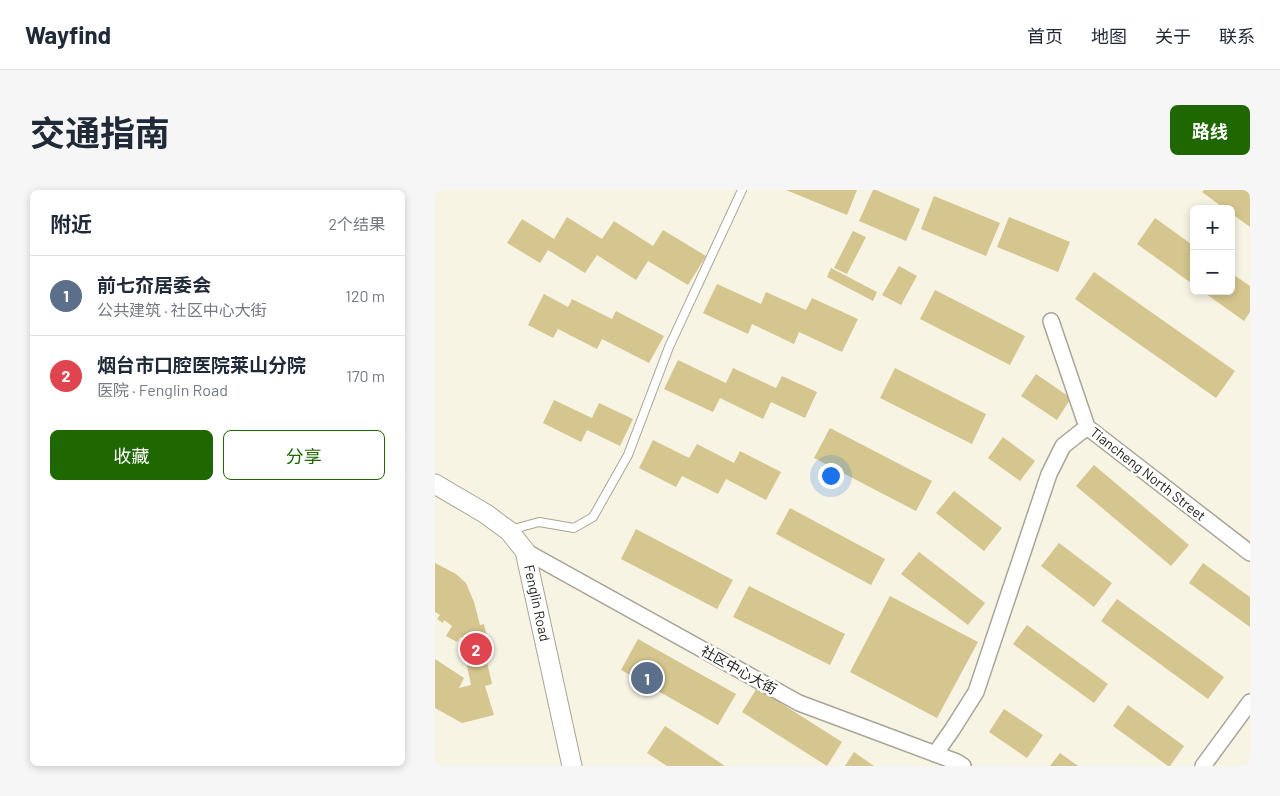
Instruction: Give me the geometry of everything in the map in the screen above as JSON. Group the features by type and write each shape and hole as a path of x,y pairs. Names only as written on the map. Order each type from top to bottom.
{"street":[{"name":"Tiancheng North Street","path":"1051,320 1087,427 1250,553"},
{"path":"935,754 953,730 976,692 1049,474 1063,446 1087,427"},
{"name":"Fenglin Road","path":"435,484 486,514 509,531 525,551 573,766"},
{"name":"社区中心大街","path":"525,551 799,703 957,762 963,766"},
{"path":"1203,766 1250,702"}],"lane":[{"path":"509,531 539,522 574,528 593,517 628,455 669,347 742,190"}],"building":[{"path":"786,190 857,190 847,215"},
{"path":"873,190 920,209 906,241 859,221"},
{"path":"1204,190 1250,190 1250,227 1235,216 1235,205 1220,205 1202,192"},
{"path":"934,196 1000,223 986,256 921,229"},
{"path":"567,217 602,239 614,221 653,246 663,230 706,256 688,285 648,261 636,280 597,255 585,273 548,250 540,263 507,243 522,219 554,239"},
{"path":"1009,217 1070,242 1058,272 997,247"},
{"path":"1155,218 1190,243 1190,282 1137,244"},
{"path":"853,231 866,237 847,274 834,268"},
{"path":"899,266 917,276 901,305 882,295"},
{"path":"831,268 877,292 873,301 827,277"},
{"path":"1094,272 1235,371 1216,398 1075,299"},
{"path":"1235,276 1250,286 1250,312 1244,321 1208,295 1235,295"},
{"path":"717,284 761,304 766,292 806,310 812,298 858,319 842,352 799,332 794,344 752,324 748,334 703,313"},
{"path":"935,290 1025,336 1010,365 920,319"},
{"path":"544,294 568,307 572,299 612,319 616,311 664,336 649,363 602,339 597,349 558,329 553,338 528,325"},
{"path":"678,360 726,383 733,368 776,388 782,376 817,392 805,418 771,402 763,419 720,398 713,412 664,389"},
{"path":"895,368 986,414 972,444 880,398"},
{"path":"1036,374 1071,398 1057,420 1021,396"},
{"path":"554,400 592,418 599,403 633,419 620,446 587,430 581,442 543,423"},
{"path":"830,428 932,481 916,511 814,458"},
{"path":"1003,437 1035,461 1020,481 988,458"},
{"path":"653,440 689,458 697,444 734,463 740,451 781,472 766,500 726,479 718,494 682,476 676,487 639,468"},
{"path":"1094,465 1189,545 1171,566 1076,486"},
{"path":"954,491 1002,528 984,551 936,513"},
{"path":"790,508 885,559 871,585 776,534"},
{"path":"636,529 733,580 717,609 621,559"},
{"path":"1059,543 1112,583 1094,607 1041,566"},
{"path":"919,552 985,603 968,625 901,574"},
{"path":"435,563 456,574 466,583 474,602 480,625 484,624 488,644 483,645 492,684 485,686 494,715 462,723 435,708 435,659 464,678 459,688 471,685 461,636 457,642 446,636 452,626 444,620 443,623 437,619 440,615 435,612"},
{"path":"1203,563 1250,597 1250,627 1189,583"},
{"path":"749,586 845,634 830,665 733,617"},
{"path":"890,596 978,642 937,718 850,672"},
{"path":"1117,599 1224,677 1208,699 1101,621"},
{"path":"1027,625 1108,684 1094,703 1013,644"},
{"path":"638,639 736,694 718,725 621,670"},
{"path":"757,688 842,742 827,766 742,712"},
{"path":"1128,705 1184,746 1170,766 1113,726"},
{"path":"1004,709 1043,735 1027,758 989,732"},
{"path":"665,726 725,766 667,766 647,753"},
{"path":"854,752 874,766 845,766"},
{"path":"1060,753 1078,766 1050,766"}],"place":[{"name":"烟台市口腔医院莱山分院","path":"476,649"},
{"name":"前七夼居委会","path":"647,678"}]}
